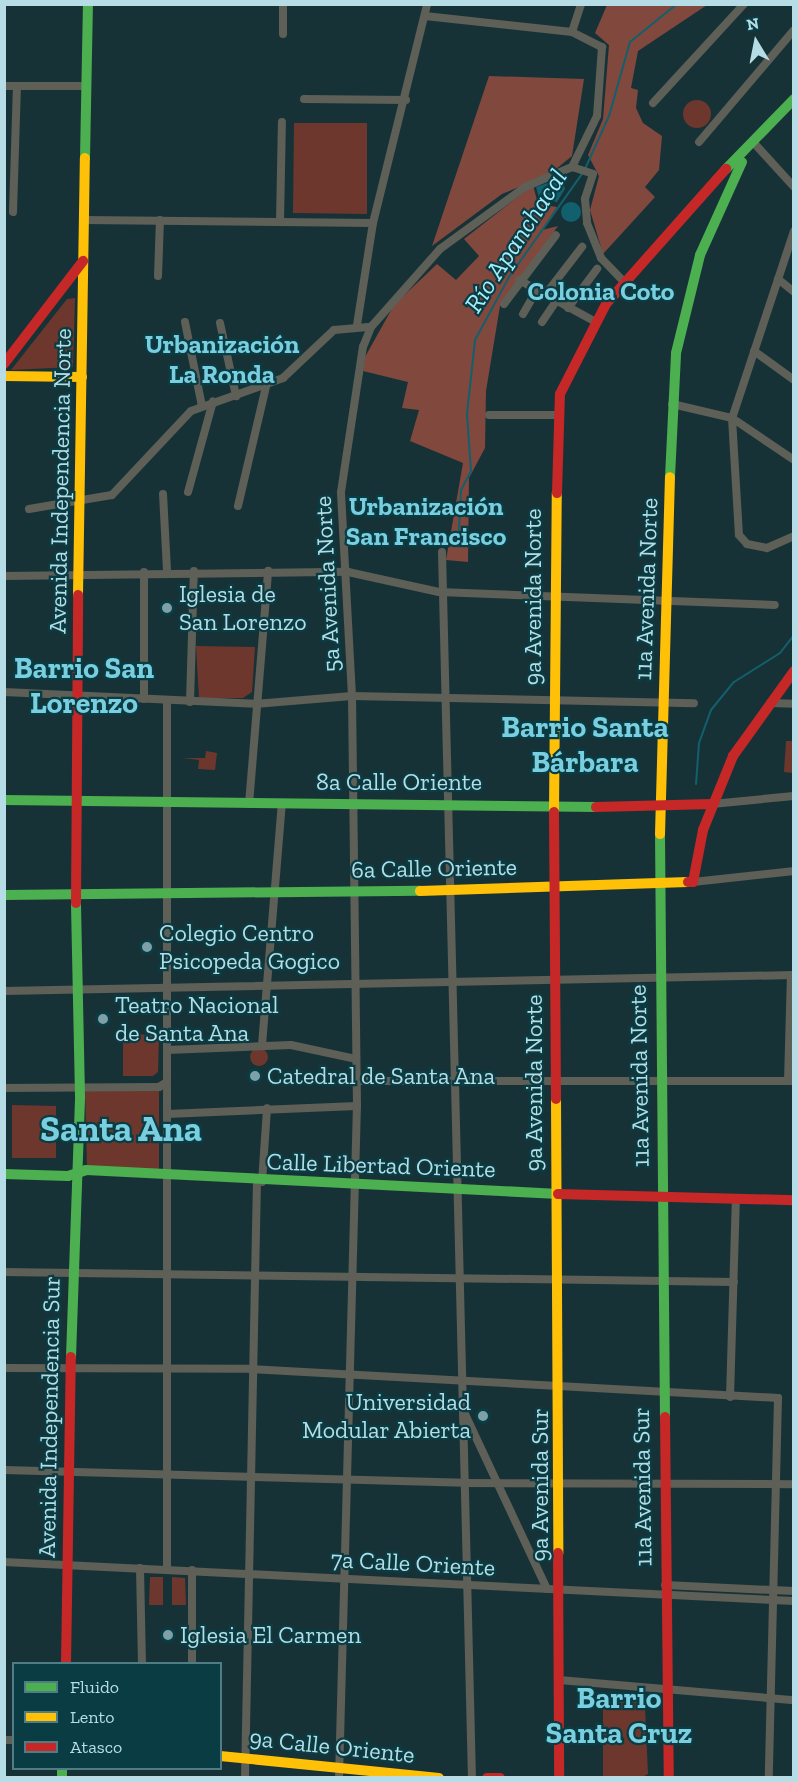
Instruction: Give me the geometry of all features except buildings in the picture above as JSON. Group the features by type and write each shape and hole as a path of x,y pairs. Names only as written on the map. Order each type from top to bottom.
{"main road":[{"name":"Avenida Independencia Norte","path":"75,1172 78,1088 74,803 79,697 88,4"},
{"path":"754,143 790,108 794,99"},
{"name":"9a Avenida Norte","path":"555,1193 553,598 560,394 594,321 624,282 691,206 754,143"},
{"name":"11a Avenida Norte","path":"662,1197 658,982 659,884 672,404 686,308 711,219 754,143"},
{"path":"691,206 703,207 711,219"},
{"path":"4,364 83,261"},
{"path":"4,375 82,377"},
{"path":"693,882 712,804 746,732 794,671"},
{"name":"8a Calle Oriente","path":"4,800 167,805 354,802 662,808 712,804"},
{"name":"6a Calle Oriente","path":"4,896 353,890 448,891 693,882"},
{"name":"Calle Libertad Oriente","path":"4,1174 75,1172 167,1178 356,1184 455,1191 794,1200"},
{"name":"Avenida Independencia Sur","path":"66,1662 75,1172"},
{"name":"9a Avenida Sur","path":"555,1193 561,1390 559,1778"},
{"name":"11a Avenida Sur","path":"662,1197 663,1482 669,1778"},
{"name":"9a Calle Oriente","path":"222,1756 340,1772 438,1778"},
{"path":"487,1778 500,1778"}],"street":[{"path":"283,4 283,34"},
{"path":"357,325 373,223 406,99 427,4"},
{"path":"572,32 581,4"},
{"path":"653,103 744,4"},
{"path":"425,16 572,32 591,38 602,47 602,89 597,116 572,168"},
{"path":"699,142 794,30"},
{"path":"4,86 86,86"},
{"path":"13,212 17,86"},
{"path":"304,99 406,99"},
{"path":"280,222 282,122"},
{"path":"754,143 794,187"},
{"path":"28,509 81,502 112,495 174,424 213,401 266,387 291,373 334,330 357,325 371,327 454,237 525,187 572,168 593,174 585,199 588,229 601,258 624,282"},
{"path":"84,220 373,223"},
{"path":"158,276 160,220"},
{"path":"794,231 732,418 739,535 747,544 767,548 794,536"},
{"path":"504,304 519,279 556,235"},
{"path":"545,296 582,247"},
{"path":"568,308 597,269"},
{"path":"519,279 545,296 594,321"},
{"path":"778,279 794,292"},
{"path":"523,314 537,290"},
{"path":"542,322 556,301"},
{"path":"185,322 202,406"},
{"path":"220,323 236,396"},
{"name":"5a Avenida Norte","path":"340,1772 348,1580 347,1479 352,1376 357,1106 352,696 343,470 371,327"},
{"path":"754,351 794,380"},
{"path":"238,506 266,387"},
{"path":"188,492 213,401"},
{"path":"672,404 732,418 794,460"},
{"path":"489,415 559,415"},
{"path":"163,494 167,572"},
{"path":"442,552 439,591 446,698 446,803 453,983 455,1191 472,1778"},
{"path":"4,576 194,571 348,572 439,591 668,603 775,605"},
{"path":"190,702 194,571"},
{"path":"249,804 255,704 268,571"},
{"path":"144,572 144,699"},
{"path":"4,692 255,704 352,696 664,699 694,703"},
{"path":"167,701 170,989 167,1050 169,1369 166,1475 167,1568"},
{"path":"770,703 794,704"},
{"name":"8a Calle Oriente","path":"712,804 794,796"},
{"path":"262,1045 282,803"},
{"name":"6a Calle Oriente","path":"693,882 794,871"},
{"path":"4,991 267,985 658,982 792,975 790,1081 661,1078 555,1084 357,1081"},
{"path":"167,1050 262,1045 298,1046 356,1059"},
{"path":"4,1088 78,1088 167,1082"},
{"path":"167,1114 357,1106"},
{"path":"245,1778 250,1369 260,1181 267,1108"},
{"path":"730,1397 736,1199"},
{"path":"4,1272 256,1272 459,1277 559,1283 734,1282"},
{"path":"4,1368 250,1369 561,1390 778,1398 769,1699 769,1778"},
{"path":"463,1412 547,1589"},
{"path":"4,1470 499,1484 663,1482 794,1484"},
{"name":"7a Calle Oriente","path":"4,1562 167,1568 561,1591 665,1589 794,1591"},
{"path":"140,1568 142,1662"},
{"path":"192,1570 192,1662"},
{"name":"7a Calle Oriente","path":"665,1589 794,1601"},
{"path":"559,1680 794,1700"}],"shaded area":[{"path":"607,5 707,5 638,51 631,88 638,90 636,108 643,123 662,136 659,170 645,187 655,197 603,254 590,210 599,176 588,155 603,119 609,45 595,33"},
{"path":"489,76 584,79 572,156 550,174 502,194 432,246"},
{"path":"697,100 707,104 711,114 707,124 697,128 687,124 683,114 687,104"},
{"path":"294,123 367,123 367,214 293,213"},
{"path":"533,185 538,204 557,207 542,230 558,226 500,306 486,391 485,448 469,478 468,562 446,560 463,463 410,441 419,410 402,408 408,382 363,371 365,357 394,305 437,264 456,280 479,256 464,239"},
{"path":"75,298 73,367 11,370 67,299"},
{"path":"196,646 255,647 252,692 243,698 199,698"},
{"path":"786,741 793,741 793,773 784,772"},
{"path":"206,751 217,753 215,770 198,769 199,760 183,758 205,758"},
{"path":"123,1034 159,1035 158,1072 153,1076 123,1076"},
{"path":"259,1048 265,1051 268,1057 265,1063 259,1066 253,1063 250,1057 253,1051"},
{"path":"159,1090 159,1172 87,1167 85,1091"},
{"path":"12,1105 56,1106 56,1158 12,1158"},
{"path":"150,1577 163,1577 163,1605 149,1605"},
{"path":"172,1577 185,1578 186,1605 172,1605"},
{"path":"603,1701 640,1702 645,1707 648,1774 642,1777 603,1776"}],"water":[{"path":"562,178 565,189 557,202 539,198 536,187"},
{"path":"571,202 578,205 581,212 578,219 571,222 564,219 561,212 564,205"}],"waterway":[{"path":"585,169 609,116 630,42 677,4"},
{"name":"Río Apanchacal","path":"458,547 461,490 471,471 467,414 475,340 509,277 582,174"},
{"path":"547,203 550,198"},
{"path":"696,784 699,743 711,710 734,682 780,653 794,635"}],"traffic: fast":[{"path":"85,158 88,4"},
{"path":"726,169 794,99"},
{"path":"670,477 676,353 700,255 742,162"},
{"path":"4,800 596,807"},
{"path":"660,834 665,1417"},
{"path":"4,895 420,891"},
{"path":"71,1357 80,1096 76,903"},
{"path":"4,1174 68,1176 86,1170 558,1194"},
{"path":"62,1770 62,1778"}],"traffic: slow":[{"path":"78,595 85,158"},
{"path":"4,376 82,377"},
{"path":"660,834 670,477"},
{"path":"554,812 557,493"},
{"path":"420,891 688,882"},
{"path":"556,1099 558,1553"},
{"path":"222,1756 439,1778"}],"traffic: jam":[{"path":"557,493 560,394 606,304 726,169"},
{"path":"4,364 83,261"},
{"path":"76,903 78,595"},
{"path":"688,882 693,882 703,830 733,756 794,671"},
{"path":"596,807 712,804"},
{"path":"554,812 556,1099"},
{"path":"558,1194 794,1200"},
{"path":"66,1662 71,1357"},
{"path":"665,1417 669,1778"},
{"path":"558,1553 559,1778"},
{"path":"487,1778 500,1778"}],"place":[{"name":"Iglesia de San Lorenzo","path":"167,608"},
{"name":"Colegio Centro Psicopeda Gogico","path":"147,947"},
{"name":"Teatro Nacional de Santa Ana","path":"103,1019"},
{"name":"Catedral de Santa Ana","path":"255,1076"},
{"name":"Universidad Modular Abierta","path":"483,1416"},
{"name":"Iglesia El Carmen","path":"168,1635"}],"district":[{"name":"Colonia Coto","path":"601,292"},
{"name":"Urbanización La Ronda","path":"222,360"},
{"name":"Urbanización San Francisco","path":"426,522"},
{"name":"Barrio San Lorenzo","path":"84,685"},
{"name":"Barrio Santa Bárbara","path":"585,744"},
{"name":"Santa Ana","path":"121,1129"},
{"name":"Barrio Santa Cruz","path":"619,1715"}]}
